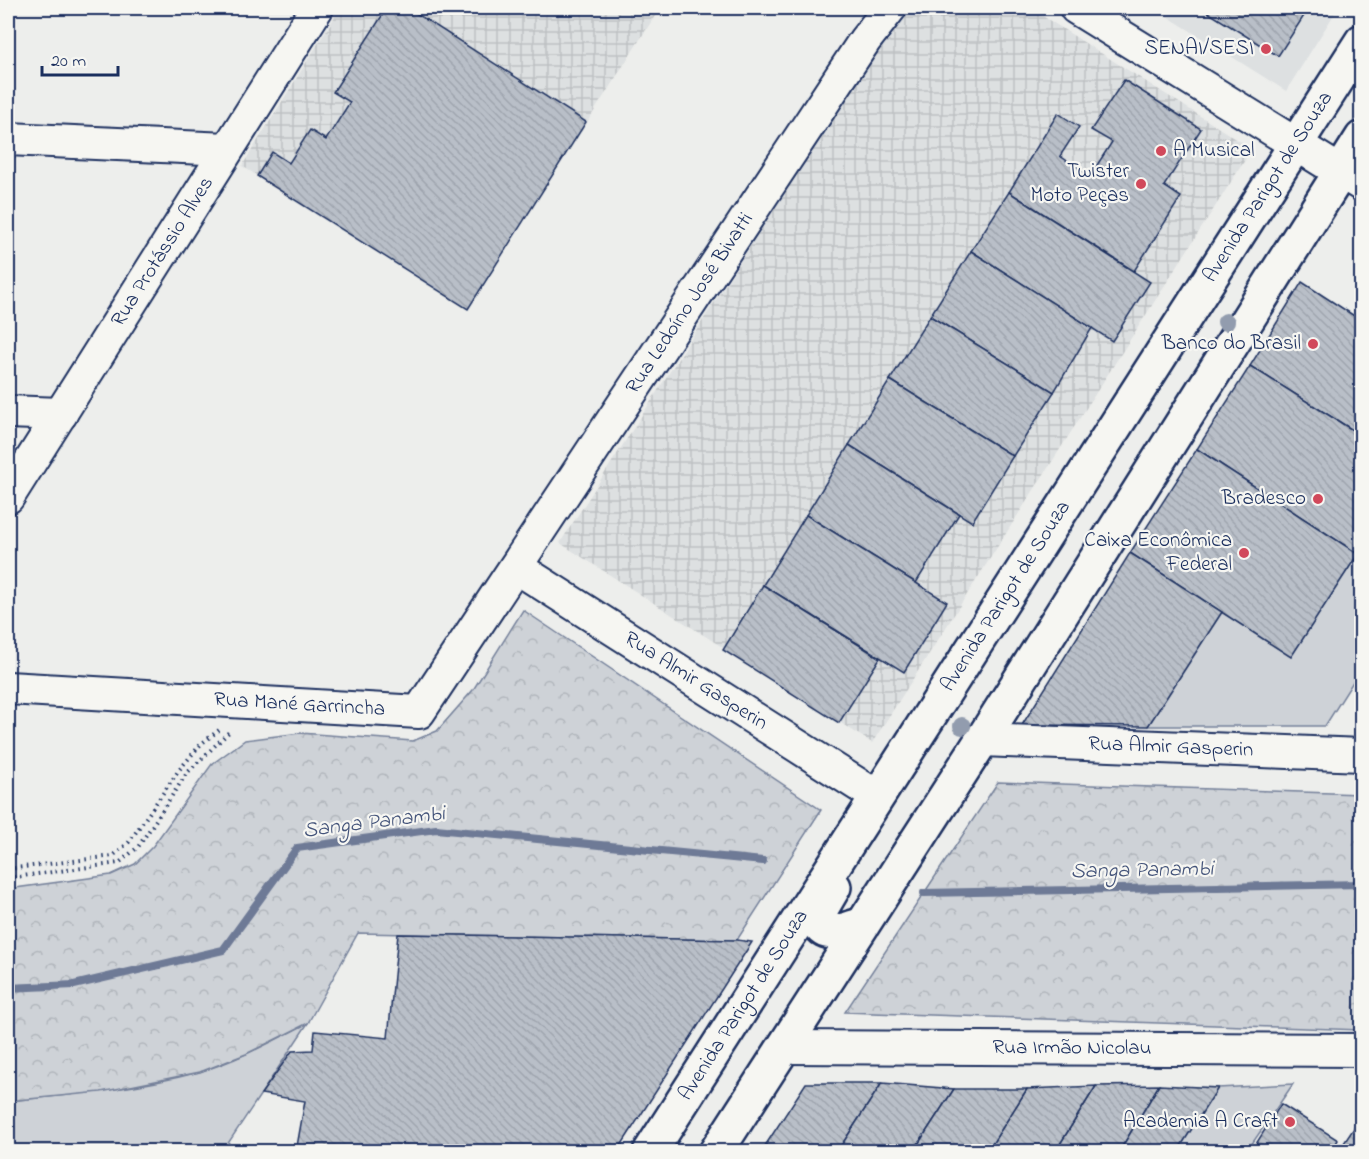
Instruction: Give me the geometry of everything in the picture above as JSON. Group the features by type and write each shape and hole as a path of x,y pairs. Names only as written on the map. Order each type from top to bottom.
{"main road":[{"name":"Avenida Parigot de Souza","path":"650,1152 876,796 1362,41"},
{"path":"716,1152 860,926 1351,178 1362,138"},
{"path":"860,926 828,933 821,930 818,923 820,912 852,855 876,796"},
{"path":"772,959 791,941 805,938 815,947 817,964 786,1033 784,1047"}],"street":[{"name":"Rua Protássio Alves","path":"8,497 317,8"},
{"path":"864,40 865,8"},
{"name":"Rua Ledoíno José Bivatti","path":"516,567 864,40 890,8"},
{"path":"1076,8 1351,178"},
{"path":"8,139 227,149"},
{"path":"8,412 61,414"},
{"name":"Rua Mané Garrincha","path":"8,688 419,712 516,567"},
{"name":"Rua Almir Gasperin","path":"516,567 876,796"},
{"name":"Rua Almir Gasperin","path":"982,740 1362,755"},
{"name":"Rua Irmão Nicolau","path":"784,1047 1362,1050"}],"shaded area":[{"path":"340,8 660,8 468,309 242,166"},
{"path":"903,8 1030,8 1252,149 872,743 560,543"},
{"name":"SENAI/SESI","path":"1154,8 1338,8 1286,91"}],"green space":[{"path":"1358,554 1361,556 1361,669 1325,726 1148,726 1222,612 1291,657"},
{"path":"523,610 821,810 737,940 358,933 308,1023 246,1054 200,1072 101,1092 8,1101 8,889 111,875 135,864 153,846 212,764 245,740 300,733 413,741 437,731 473,690"},
{"path":"998,782 1361,794 1361,1030 845,1012"},
{"path":"308,1023 223,1151 8,1152 8,1101 80,1094 176,1078 241,1056"},
{"path":"1293,1084 1247,1151 1177,1152 1218,1088"}],"building":[{"path":"387,8 408,8 586,122 468,309 257,176 272,152 289,163 310,130 326,140 350,102 333,92"},
{"path":"1201,8 1309,8 1278,56"},
{"path":"1124,80 1201,129 1164,186 1181,197 1134,271 1009,192 1058,113 1079,127 1060,156 1090,176 1112,142 1091,130"},
{"path":"1009,192 1150,282 1112,341 971,251"},
{"path":"971,251 1092,328 1054,392 930,316"},
{"name":"Banco do Brasil","path":"1302,282 1362,321 1362,430 1359,434 1250,366"},
{"path":"930,316 1054,392 1013,456 890,380"},
{"name":"Bradesco","path":"1250,366 1362,436 1362,549 1358,554 1197,449"},
{"path":"890,380 1013,456 972,522 849,445"},
{"path":"849,445 959,514 916,583 806,515"},
{"name":"Caixa Econômica Federal","path":"1197,449 1358,554 1291,657 1130,553"},
{"path":"806,515 947,602 904,672 763,585"},
{"path":"1130,553 1222,612 1148,726 1022,725"},
{"path":"763,585 880,658 839,723 723,650"},
{"path":"398,934 752,942 617,1152 296,1152 305,1101 261,1094 292,1051 313,1050 315,1031 388,1038"},
{"path":"806,1083 882,1083 837,1152 761,1152"},
{"path":"882,1083 954,1089 913,1152 837,1152"},
{"path":"1159,1085 1119,1152 1055,1152 1096,1086"},
{"path":"1159,1085 1218,1088 1177,1152 1119,1152"},
{"path":"1096,1086 1055,1152 987,1152 1027,1089"},
{"path":"954,1089 1027,1089 987,1152 913,1152"},
{"name":"Academia A Craft","path":"1281,1104 1338,1140 1331,1152 1251,1152"},
{"path":"1362,1116 1362,1152 1338,1152"}],"waterway":[{"name":"Sanga Panambi","path":"8,988 74,985 223,950 297,848 436,829 763,861"},
{"name":"Sanga Panambi","path":"924,893 1362,884"}],"place":[{"name":"SENAI/SESI","path":"1266,49"},
{"name":"A Musical","path":"1161,151"},
{"name":"Twister Moto Peças","path":"1141,184"},
{"name":"Banco do Brasil","path":"1313,344"},
{"name":"Bradesco","path":"1318,499"},
{"name":"Caixa Econômica Federal","path":"1244,553"},
{"name":"Academia A Craft","path":"1290,1122"}]}
